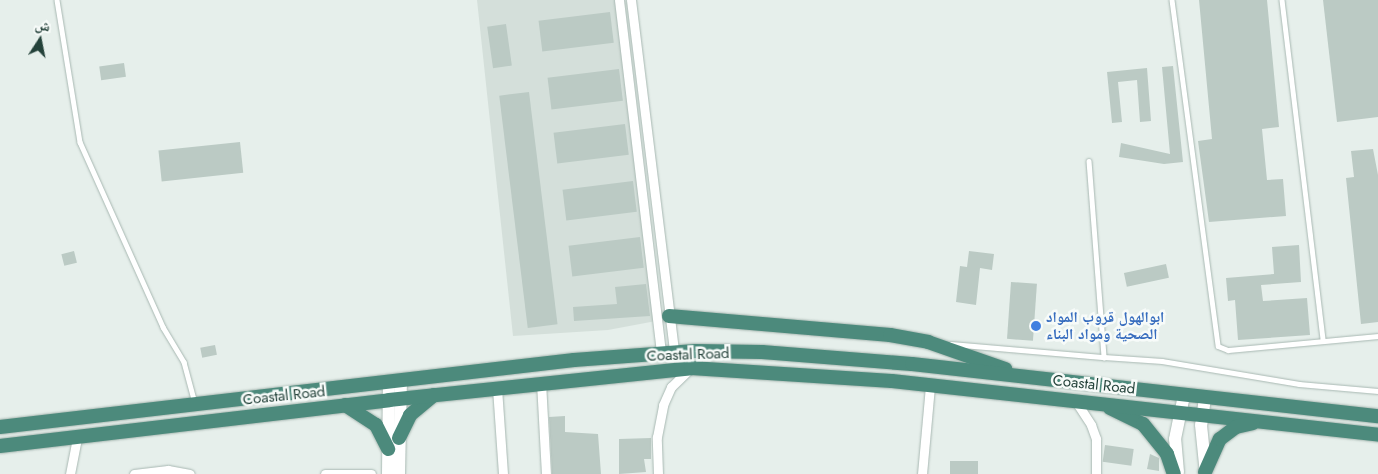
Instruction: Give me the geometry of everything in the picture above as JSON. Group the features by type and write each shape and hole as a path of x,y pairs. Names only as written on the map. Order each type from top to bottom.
{"highway":[{"path":"669,316 890,335 928,342 1032,378"},
{"name":"Coastal Road","path":"0,427 574,360 668,353 824,356 1378,416"},
{"name":"Coastal Road","path":"0,446 542,382 691,368 824,374 1274,421 1378,435"},
{"path":"399,438 410,415 435,395"},
{"path":"1090,401 1120,411 1143,424 1167,454 1174,474"},
{"path":"345,405 376,426 388,449"},
{"path":"1205,473 1220,439 1228,432 1246,423 1274,421"}],"main road":[{"path":"388,474 388,449 395,381"},
{"path":"1178,474 1174,452 1184,395"},
{"path":"1205,398 1202,414 1205,473"},
{"path":"394,399 399,438 399,474"}],"street":[{"path":"631,3 669,316 668,353 620,4 631,3"},
{"path":"658,474 657,437 663,405 671,387 691,368"},
{"path":"542,382 546,474"},
{"path":"922,474 930,386"},
{"path":"497,388 503,474"},
{"path":"1075,400 1091,425 1096,439 1096,474"},
{"path":"70,474 77,437"},
{"path":"134,474 168,470 190,474"},
{"path":"325,474 371,474"}],"lane":[{"path":"57,0 80,142 163,328 184,362 195,404"},
{"path":"1172,0 1218,346 1228,350 1378,336"},
{"path":"1282,0 1323,341"},
{"path":"1089,161 1104,357"},
{"path":"928,342 1162,362 1299,384 1378,391"}],"shaded area":[{"path":"477,0 615,0 656,321 608,330 513,336"}],"building":[{"path":"1199,0 1267,0 1279,127 1262,129 1267,180 1283,179 1286,216 1209,222 1198,141 1212,139"},
{"path":"1323,0 1378,0 1378,117 1337,122"},
{"path":"610,12 614,43 542,52 539,21"},
{"path":"506,24 512,66 493,68 487,27"},
{"path":"124,63 126,77 101,80 99,66"},
{"path":"1173,66 1183,162 1164,164 1119,157 1121,143 1170,154 1162,67"},
{"path":"1147,68 1151,121 1140,122 1137,80 1118,82 1122,122 1112,123 1107,72"},
{"path":"619,69 623,101 551,110 548,78"},
{"path":"529,92 558,324 528,328 499,96"},
{"path":"625,124 629,155 557,164 554,133"},
{"path":"240,142 243,173 162,181 158,151"},
{"path":"1373,149 1378,175 1378,322 1361,324 1346,178 1354,177 1351,151"},
{"path":"633,181 637,212 566,220 563,190"},
{"path":"640,237 644,268 572,277 569,246"},
{"path":"1299,245 1301,282 1261,285 1263,301 1307,298 1310,335 1238,340 1235,300 1228,301 1226,278 1274,274 1272,247"},
{"path":"74,251 77,263 64,266 61,254"},
{"path":"969,251 994,254 992,270 980,268 976,305 956,302 960,266 967,267"},
{"path":"1166,264 1169,278 1127,287 1124,273"},
{"path":"1011,282 1037,284 1033,341 1007,339"},
{"path":"646,284 650,316 574,321 573,307 617,304 615,287"},
{"path":"215,345 217,355 202,358 200,348"},
{"path":"565,416 565,432 598,434 601,474 552,474 549,417"},
{"path":"651,438 651,459 644,459 646,472 619,474 619,439"},
{"path":"1105,445 1134,449 1131,466 1103,462"},
{"path":"1150,454 1159,458 1159,471 1147,469"},
{"path":"950,461 978,461 978,474 950,474"}],"place":[{"name":"ابوالهول قروب المواد الصحية ومواد البناء","path":"1036,326"}]}
